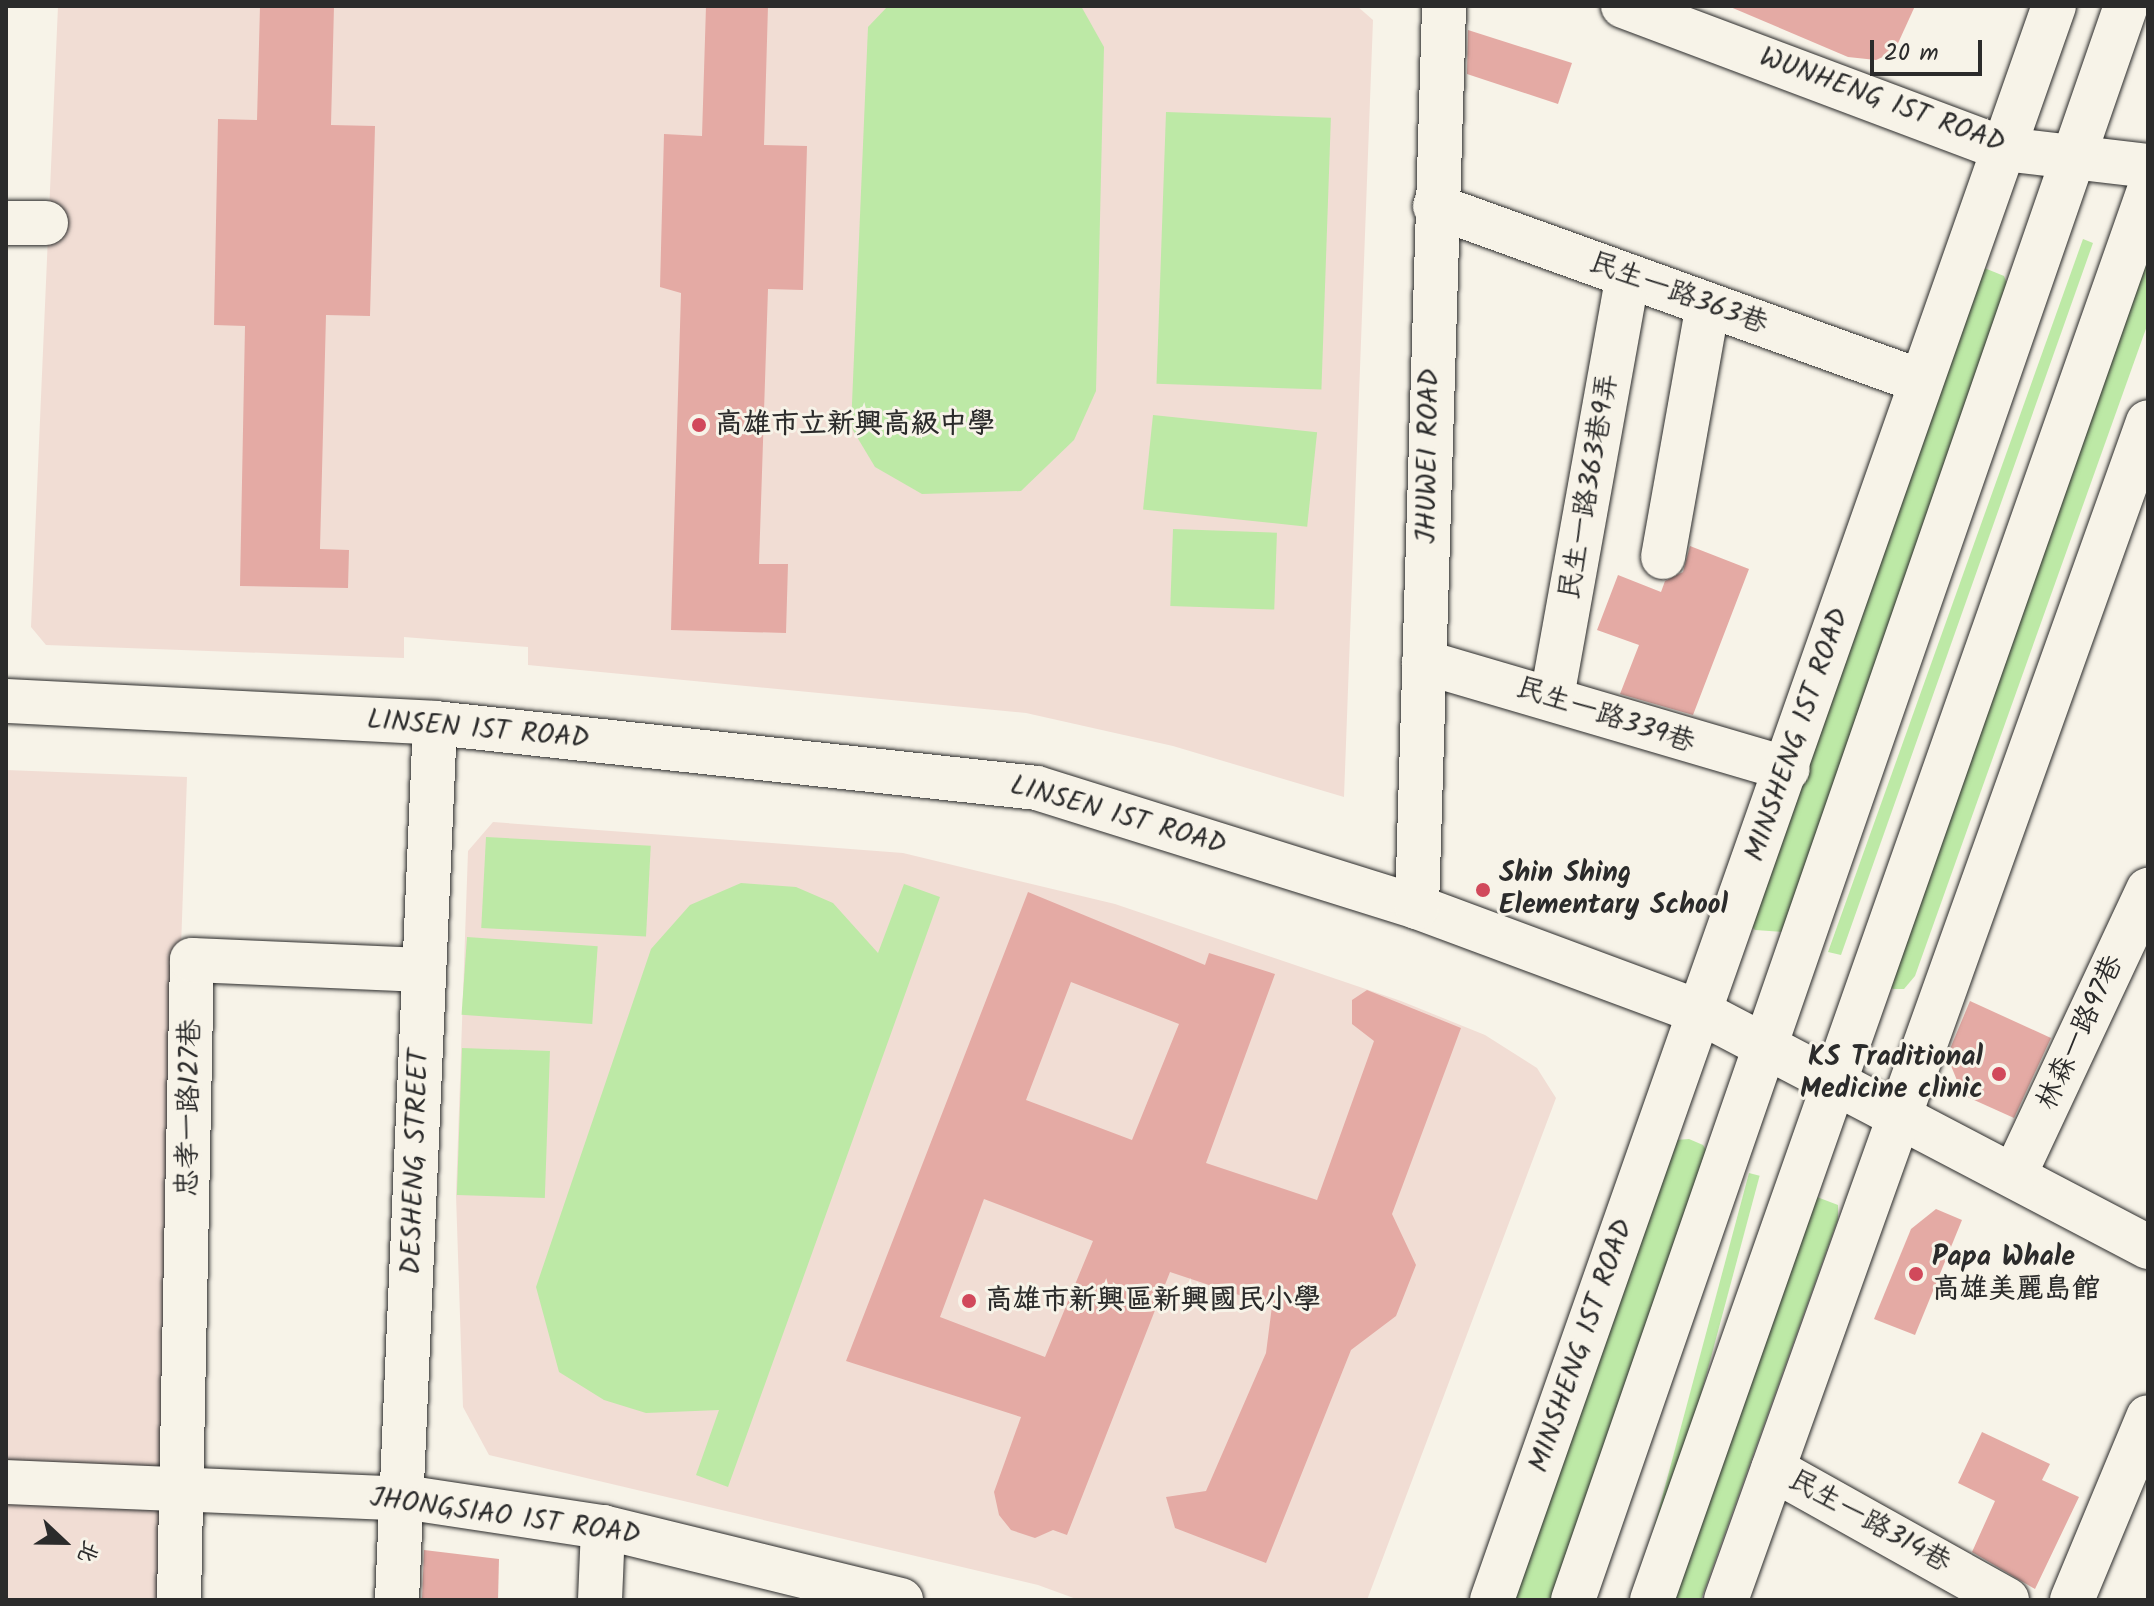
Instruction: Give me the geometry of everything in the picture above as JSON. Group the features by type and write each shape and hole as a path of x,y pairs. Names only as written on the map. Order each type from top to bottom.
{"street":[{"name":"JHUWEI ROAD","path":"1417,907 1435,206 1444,6"},
{"name":"WUNHENG 1ST ROAD","path":"1623,6 2004,149 2076,154 2148,166"},
{"name":"MINSHENG 1ST ROAD","path":"1492,1600 1788,769 1920,381 2054,6"},
{"path":"1573,1600 2126,6"},
{"path":"1652,1600 2148,193"},
{"name":"民生一路363巷","path":"1435,206 1920,381"},
{"name":"民生一路363巷9弄","path":"1552,697 1628,276"},
{"path":"1663,557 1708,305"},
{"path":"1726,1600 2148,422"},
{"name":"民生一路339巷","path":"1424,662 1552,697 1788,769"},
{"name":"LINSEN 1ST ROAD","path":"6,701 435,723 1037,788 1417,907 1700,1012 2148,1247"},
{"name":"DESHENG STREET","path":"397,1600 435,723"},
{"name":"林森一路97巷","path":"2014,1176 2148,890"},
{"name":"忠孝一路127巷","path":"184,1489 192,960 424,970"},
{"path":"2072,1600 2148,1417"},
{"name":"民生一路314巷","path":"1773,1469 2007,1600"},
{"name":"JHONGSIAO 1ST ROAD","path":"6,1482 402,1497 603,1527 816,1589 901,1600"},
{"path":"179,1600 184,1489"},
{"path":"600,1600 603,1527"}],"shaded area":[{"name":"高雄市立新興高級中學","path":"58,6 1357,6 1373,20 1344,797 1173,746 1026,713 528,665 528,647 404,637 404,658 46,645 31,627"},
{"path":"6,770 187,777 158,1600 6,1600"},
{"name":"高雄市新興區新興國民小學","path":"493,822 903,853 1115,904 1401,1001 1485,1035 1537,1068 1556,1098 1367,1600 1079,1600 1038,1585 489,1455 463,1407 456,1195 468,851"}],"green space":[{"path":"888,6 1081,6 1104,47 1096,391 1074,440 1021,491 922,494 875,467 851,427 868,27"},
{"path":"1166,112 1331,118 1321,390 1157,384"},
{"path":"2148,226 2148,323 1915,976 1904,989 1893,989 1887,981"},
{"path":"2083,239 2093,243 1841,955 1828,952"},
{"path":"1982,267 2004,276 2010,291 1783,932 1755,930 1746,921"},
{"path":"1153,415 1317,432 1307,527 1143,509"},
{"path":"1173,529 1277,533 1274,610 1170,606"},
{"path":"486,837 651,846 646,937 481,928"},
{"path":"741,883 796,887 833,903 878,953 904,884 940,897 728,1487 696,1475 719,1410 646,1413 604,1400 559,1372 536,1287 651,949 690,905"},
{"path":"467,937 598,946 592,1024 462,1015"},
{"path":"462,1048 550,1051 545,1198 457,1195"},
{"path":"1689,1139 1703,1145 1713,1161 1555,1600 1503,1600 1676,1140"},
{"path":"1749,1173 1760,1176 1646,1600 1635,1600"},
{"path":"1817,1197 1838,1205 1838,1219 1701,1600 1659,1600"}],"building":[{"path":"260,6 334,6 331,125 375,126 370,316 326,315 320,549 349,550 348,588 240,586 245,326 214,325 218,119 257,120"},
{"path":"706,6 768,6 764,145 807,146 803,290 768,289 759,564 788,564 786,633 671,630 681,293 660,287 664,134 702,136"},
{"path":"1728,6 1915,6 1894,52 1876,60 1848,57"},
{"path":"1468,30 1572,63 1558,104 1467,74"},
{"path":"1690,546 1749,569 1693,715 1620,694 1639,645 1597,630 1618,575 1661,592 1665,581 1683,572"},
{"path":"1028,892 1205,965 1209,953 1275,974 1206,1163 1317,1200 1374,1041 1352,1024 1352,1000 1367,990 1461,1028 1392,1214 1416,1265 1396,1316 1351,1350 1266,1563 1175,1528 1166,1497 1206,1491 1266,1353 1272,1306 1170,1272 1067,1535 1053,1530 1035,1538 1011,1530 999,1515 994,1492 1021,1417 846,1361","holes":["1071,982 1179,1024 1132,1140 1026,1100","984,1199 1093,1241 1045,1357 940,1317"]},
{"name":"KS Traditional Medicine clinic","path":"1970,1001 2051,1038 2014,1118 1963,1095 1947,1056"},
{"name":"Papa Whale 高雄美麗島館","path":"1936,1209 1962,1220 1915,1335 1874,1319 1911,1229"},
{"path":"1982,1432 2050,1464 2042,1480 2079,1497 2035,1589 1972,1552 1995,1501 1958,1483"},
{"path":"424,1550 499,1559 498,1600 422,1600"}],"place":[{"name":"高雄市立新興高級中學","path":"699,425"},
{"name":"Shin Shing Elementary School","path":"1483,890"},
{"name":"KS Traditional Medicine clinic","path":"1999,1074"},
{"name":"Papa Whale 高雄美麗島館","path":"1916,1274"},
{"name":"高雄市新興區新興國民小學","path":"969,1301"}]}
